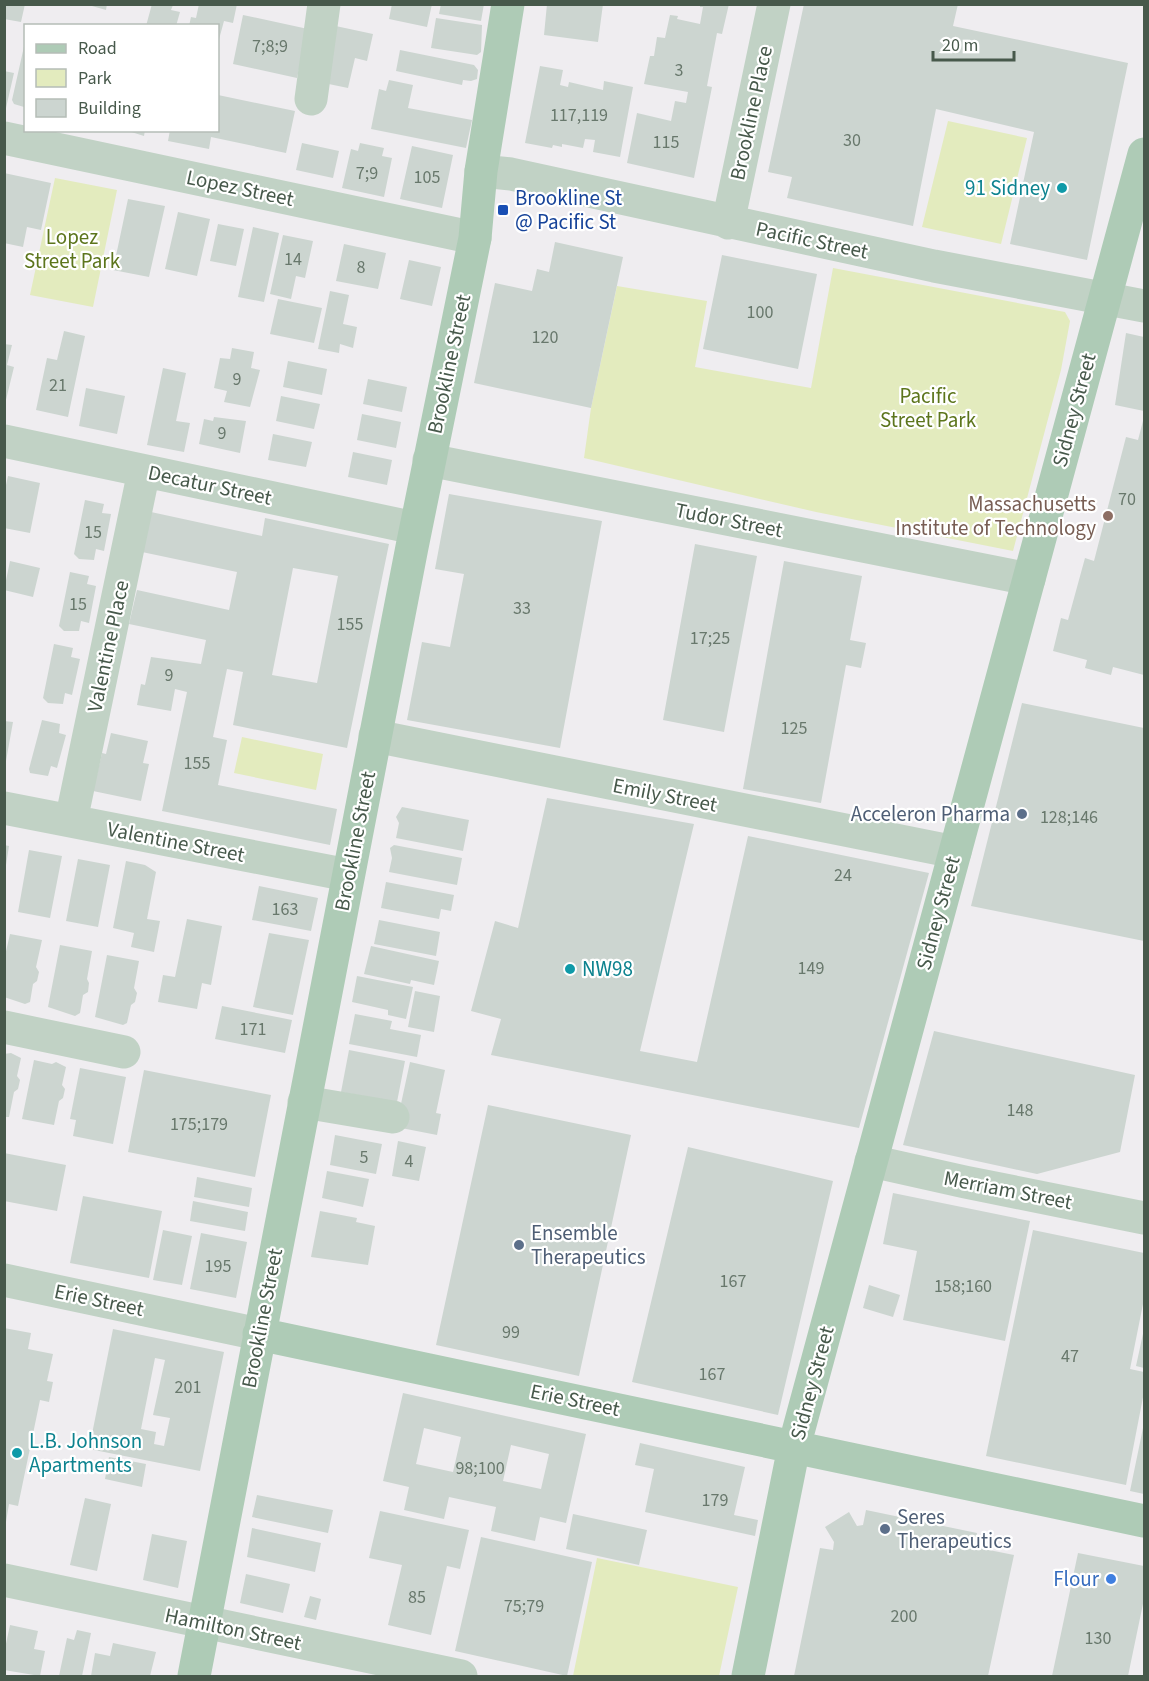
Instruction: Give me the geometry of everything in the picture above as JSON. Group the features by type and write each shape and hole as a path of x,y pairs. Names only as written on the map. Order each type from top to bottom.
{"main road":[{"name":"Brookline Street","path":"195,1677 203,1622 375,736 475,238 481,171 508,4"},
{"name":"Sidney Street","path":"748,1677 794,1448 1144,154"},
{"name":"Erie Street","path":"259,1334 1144,1521"}],"street":[{"path":"311,99 324,4"},
{"name":"Brookline Place","path":"728,222 774,4"},
{"name":"Lopez Street","path":"4,138 475,238"},
{"name":"Pacific Street","path":"481,171 511,174 728,222 1104,300 1144,306"},
{"name":"Decatur Street","path":"4,441 416,528"},
{"name":"Tudor Street","path":"429,460 1029,579"},
{"name":"Valentine Place","path":"71,821 144,471"},
{"name":"Emily Street","path":"375,736 523,768 955,852"},
{"name":"Valentine Street","path":"4,808 348,875"},
{"path":"4,1027 124,1052"},
{"path":"304,1102 393,1117"},
{"name":"Merriam Street","path":"872,1161 1144,1218"},
{"name":"Erie Street","path":"4,1280 259,1334"},
{"name":"Hamilton Street","path":"4,1581 461,1677"}],"green space":[{"path":"948,121 1027,138 1001,244 922,227"},
{"name":"Lopez Street Park","path":"55,178 117,190 93,307 30,295"},
{"name":"Pacific Street Park","path":"833,268 1065,312 1070,321 1061,370 1013,551 816,512 584,458 591,408 617,286 707,301 695,367 811,388"},
{"path":"242,737 323,754 316,790 234,773"},
{"path":"597,1558 738,1587 719,1676 573,1676"}],"building":[{"path":"6,4 25,4 21,22 4,19"},
{"path":"85,4 107,4 106,10"},
{"path":"152,4 173,5 171,10 180,12 177,24 147,24"},
{"path":"199,4 237,4 233,23 224,21 219,39 219,24 189,24 191,17 196,18"},
{"path":"392,4 432,4 427,27 389,19"},
{"path":"441,4 484,4 481,21 439,14"},
{"path":"547,4 603,4 598,42 544,35"},
{"path":"700,4 729,4 722,34 717,33 707,86 712,87 694,178 627,163 637,113 671,121 675,101 686,103 688,92 644,84 650,56 654,56 657,37 665,38 670,15 678,16 677,19 700,24 703,7 700,7"},
{"path":"804,4 958,4 953,26 1128,63 1087,260 1010,244 1034,132 936,109 913,226 787,198 792,177 768,172"},
{"path":"243,15 308,29 297,78 233,64"},
{"path":"436,18 482,25 481,52 477,55 431,48"},
{"path":"331,25 373,34 367,61 355,58 348,88 319,82"},
{"path":"24,46 24,107 14,104 12,100"},
{"path":"400,50 474,65 478,70 477,79 463,80 462,85 396,71"},
{"path":"540,66 563,70 560,85 568,87 569,82 603,90 604,81 633,87 620,157 593,152 595,140 585,139 583,148 562,144 562,147 553,145 552,148 525,143"},
{"path":"4,71 14,73 6,108 4,108"},
{"path":"389,80 413,85 408,108 472,120 466,148 371,129 379,89 386,91"},
{"path":"219,95 295,111 286,153 211,137 209,149 168,141 170,132 219,132"},
{"path":"131,132 145,132 144,136"},
{"path":"302,143 339,151 333,178 296,170"},
{"path":"360,143 384,148 382,156 392,158 384,197 342,188 351,149 358,151"},
{"path":"412,146 453,155 442,208 400,199"},
{"path":"4,173 51,183 41,230 27,227 23,247 4,243"},
{"path":"128,199 165,206 149,277 113,270"},
{"path":"178,212 210,219 197,276 165,269"},
{"path":"218,224 244,229 236,266 210,261"},
{"path":"253,227 279,233 264,302 238,297"},
{"path":"283,235 313,241 305,278 296,276 291,299 270,294"},
{"path":"555,242 623,257 591,408 474,383 495,283 532,291 537,269 549,272"},
{"path":"344,244 386,253 378,289 336,281"},
{"path":"722,255 817,274 798,369 703,349"},
{"path":"409,260 441,267 432,306 400,299"},
{"path":"330,291 349,295 343,324 357,327 353,348 340,344 339,353 318,349"},
{"path":"278,299 322,308 314,343 270,334"},
{"path":"64,331 85,336 68,417 36,410 47,358 57,360"},
{"path":"1126,333 1144,337 1144,411 1115,405"},
{"path":"4,344 12,345 7,365 14,367 5,404"},
{"path":"232,348 254,352 251,368 260,370 250,407 224,402 227,391 214,388 220,358 230,359"},
{"path":"288,361 327,369 322,395 283,387"},
{"path":"163,368 186,373 176,421 190,423 184,452 147,445"},
{"path":"368,379 407,387 402,412 363,404"},
{"path":"86,388 125,396 117,434 79,426"},
{"path":"281,396 320,404 314,429 276,421"},
{"path":"362,414 401,422 396,448 357,440"},
{"path":"214,417 246,421 240,453 199,444 204,419 213,421"},
{"path":"1144,417 1144,675 1113,667 1111,675 1085,668 1087,660 1053,651 1061,618 1068,620 1085,558 1094,561 1126,437 1138,440"},
{"path":"273,434 312,442 306,467 268,460"},
{"path":"353,452 392,460 387,485 348,477"},
{"path":"8,476 40,483 30,533 4,528 4,494"},
{"path":"449,494 602,521 560,748 407,720 422,642 450,647 464,574 435,569"},
{"path":"85,500 104,504 102,513 111,514 104,551 96,549 94,560 79,559 74,554"},
{"path":"151,512 262,536 265,518 389,544 347,748 233,725 243,672 227,669 213,737 227,740 218,785 337,809 330,845 162,811 187,692 175,689 171,711 137,705 141,684 145,685 151,657 201,664 206,640 129,624 137,590 229,610 237,572 142,552","holes":["293,568 338,576 317,683 272,675"]},
{"path":"695,544 757,556 724,732 663,720"},
{"path":"10,561 40,568 33,597 4,590"},
{"path":"784,561 862,576 850,640 866,643 861,668 846,665 821,803 743,789"},
{"path":"70,572 89,576 87,584 96,586 89,623 81,621 79,631 64,631 59,626"},
{"path":"54,644 73,648 71,657 80,659 72,695 65,693 63,704 48,703 43,698"},
{"path":"1022,703 1144,728 1144,941 971,906"},
{"path":"42,720 60,724 59,733 66,735 57,768 51,766 48,776 30,773 29,769"},
{"path":"4,721 13,722 6,761 4,761"},
{"path":"111,733 148,741 143,763 149,764 141,801 93,791 102,753 106,754"},
{"path":"547,798 694,824 640,1051 697,1062 748,836 929,873 859,1128 491,1055 501,1019 471,1011 495,921 518,928"},
{"path":"402,807 469,820 463,851 396,838 399,823 396,817"},
{"path":"4,845 9,846 6,865 4,865"},
{"path":"394,845 462,858 457,885 389,872 392,858 390,848"},
{"path":"29,850 62,856 50,918 18,912"},
{"path":"78,859 110,865 98,927 66,921"},
{"path":"126,861 145,865 156,872 147,919 160,921 154,952 131,947 134,933 113,928"},
{"path":"386,882 454,895 451,911 441,909 439,919 381,908"},
{"path":"259,886 318,898 311,931 252,920"},
{"path":"187,919 222,926 211,985 202,983 197,1009 158,1002 163,975 175,977"},
{"path":"379,920 440,932 436,956 374,944"},
{"path":"269,933 309,940 293,1015 253,1007"},
{"path":"10,934 42,940 36,967 39,972 37,981 33,984 30,1002 25,1004 4,997 4,960"},
{"path":"60,945 92,951 87,979 88,992 83,995 80,1013 75,1016 48,1007"},
{"path":"371,946 439,961 434,985 411,980 410,984 364,974"},
{"path":"107,955 139,961 134,988 137,993 135,1002 131,1005 127,1023 123,1025 95,1017"},
{"path":"357,976 413,987 406,1019 388,1015 388,1010 352,1002"},
{"path":"415,991 440,996 434,1032 408,1027"},
{"path":"222,1006 292,1020 285,1053 215,1039"},
{"path":"355,1014 392,1021 390,1029 421,1035 417,1057 349,1044"},
{"path":"934,1031 1135,1075 1120,1152 1037,1174 903,1145"},
{"path":"349,1050 405,1061 397,1102 341,1092"},
{"path":"11,1053 21,1058 17,1076 20,1080 18,1089 14,1092 9,1117 4,1117 4,1054"},
{"path":"34,1060 52,1064 56,1062 66,1067 62,1085 65,1089 63,1098 59,1101 54,1125 22,1119"},
{"path":"410,1062 445,1070 436,1113 441,1114 437,1135 396,1127"},
{"path":"80,1068 126,1077 113,1144 73,1136 76,1120 70,1119"},
{"path":"144,1070 271,1095 255,1177 128,1152"},
{"path":"488,1105 631,1135 579,1376 436,1345"},
{"path":"335,1135 382,1144 376,1174 330,1165"},
{"path":"398,1141 426,1147 419,1181 392,1176"},
{"path":"688,1147 833,1181 778,1415 632,1382"},
{"path":"4,1153 66,1165 57,1211 4,1201"},
{"path":"327,1171 369,1179 363,1207 322,1198"},
{"path":"197,1177 252,1188 249,1207 194,1197"},
{"path":"893,1193 1030,1221 1005,1341 903,1320 917,1251 883,1244"},
{"path":"83,1196 162,1211 149,1278 70,1263"},
{"path":"193,1201 248,1212 245,1231 190,1221"},
{"path":"320,1211 357,1218 356,1222 375,1226 368,1265 311,1257"},
{"path":"163,1230 192,1236 182,1285 153,1280"},
{"path":"1033,1230 1144,1253 1144,1299 1130,1369 1144,1372 1144,1392 1126,1485 986,1456"},
{"path":"201,1233 247,1242 236,1298 190,1289"},
{"path":"869,1285 900,1295 893,1317 863,1308"},
{"name":"L.B. Johnson Apartments","path":"4,1328 31,1333 28,1349 53,1354 47,1381 53,1382 49,1402 40,1400 18,1506 9,1504 6,1522"},
{"path":"113,1329 224,1352 200,1471 89,1449","holes":["155,1358 165,1360 153,1415 170,1418 164,1446 154,1444 156,1432 141,1429"]},
{"path":"1144,1329 1144,1368 1136,1366"},
{"path":"403,1393 586,1434 566,1523 540,1517 535,1541 491,1531 496,1507 449,1497 444,1519 404,1510 409,1487 383,1481","holes":["424,1428 461,1437 453,1472 416,1464","511,1445 549,1454 541,1489 503,1481"]},
{"path":"1144,1423 1144,1494 1130,1491"},
{"path":"640,1443 745,1467 734,1515 758,1520 755,1536 645,1512 654,1469 635,1465"},
{"path":"109,1457 146,1464 142,1487 105,1479"},
{"path":"257,1495 333,1510 328,1533 252,1517"},
{"path":"85,1498 111,1504 97,1571 70,1565"},
{"path":"866,1510 977,1533 974,1547 1014,1555 988,1676 794,1676 820,1548 833,1550 834,1542 825,1527 849,1512 857,1526 863,1525"},
{"path":"380,1511 469,1530 460,1569 447,1566 431,1635 388,1625 402,1565 369,1558"},
{"path":"573,1514 647,1530 639,1565 566,1549"},
{"path":"252,1528 321,1543 315,1572 247,1557"},
{"path":"152,1534 187,1541 178,1588 143,1580"},
{"path":"481,1537 592,1562 567,1676 455,1651"},
{"path":"1078,1553 1144,1566 1144,1599 1128,1676 1052,1676"},
{"path":"246,1574 290,1584 283,1613 240,1603"},
{"path":"310,1596 321,1599 316,1620 304,1617"},
{"path":"10,1625 38,1631 34,1649 45,1651 40,1676 4,1670 4,1653"},
{"path":"77,1630 91,1633 82,1676 59,1676 67,1638 74,1640"},
{"path":"113,1643 156,1652 150,1676 91,1676 95,1653 110,1656"}],"place":[{"name":"91 Sidney","path":"1062,188"},
{"name":"Brookline St @ Pacific St","path":"503,210"},
{"name":"Massachusetts Institute of Technology","path":"1108,516"},
{"name":"Acceleron Pharma","path":"1022,814"},
{"name":"NW98","path":"570,969"},
{"name":"Ensemble Therapeutics","path":"519,1245"},
{"name":"L.B. Johnson Apartments","path":"17,1453"},
{"name":"Seres Therapeutics","path":"885,1529"},
{"name":"Flour","path":"1111,1579"}]}
